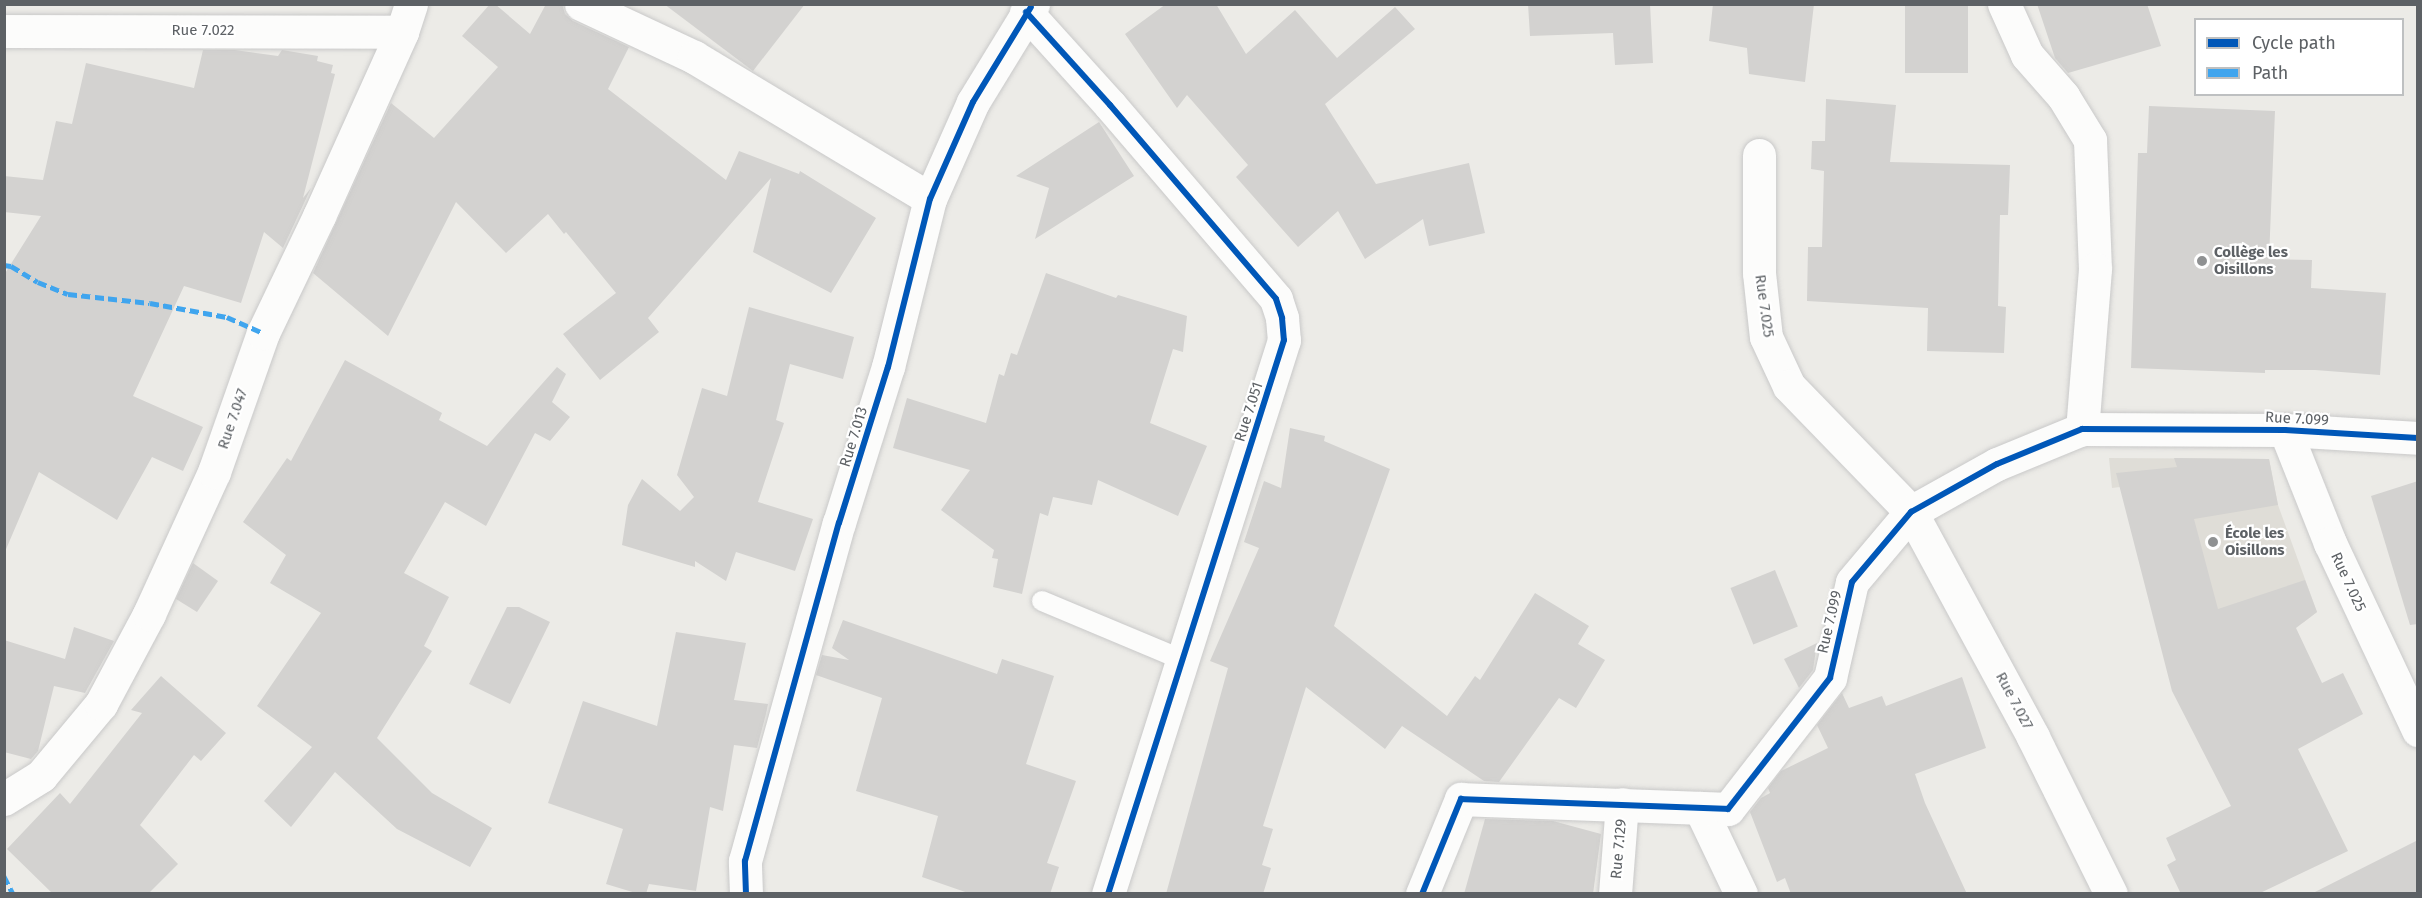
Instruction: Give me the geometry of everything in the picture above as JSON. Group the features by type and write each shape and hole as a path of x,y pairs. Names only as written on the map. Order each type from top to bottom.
{"street":[{"path":"581,4 694,57 930,200"},
{"path":"2004,4 2027,55 2063,96 2090,140 2095,269 2082,429"},
{"name":"Rue 7.013","path":"746,894 745,861 839,523 888,367 930,200 973,102 1029,8"},
{"name":"Rue 7.051","path":"1029,8 1276,299 1282,318 1284,340 1108,894"},
{"name":"Rue 7.022","path":"4,31 407,18"},
{"name":"Rue 7.047","path":"4,799 41,776 101,704 149,614 214,472 263,333 407,18"},
{"name":"Rue 7.025","path":"1759,155 1758,273 1766,337 1789,386 1911,512"},
{"name":"Rue 7.099","path":"1422,894 1461,799 1728,809 1830,678 1852,582 1911,512 1997,464 2082,429 2285,430 2418,438"},
{"name":"Rue 7.025","path":"2285,430 2330,543 2418,730"},
{"name":"Rue 7.027","path":"1911,512 2033,737 2111,894"},
{"name":"Rue 7.129","path":"1615,894 1623,804"},
{"path":"1700,808 1741,894"}],"lane":[{"path":"1042,601 1183,660"}],"shaded area":[{"name":"École les Oisillons","path":"2109,458 2269,459 2278,505 2317,612 2304,622 2229,649 2120,487 2112,488"}],"building":[{"path":"490,4 495,4 530,34 546,4 562,4 565,14 573,21 629,47 608,89 726,180 739,151 799,174 800,171 876,218 831,293 753,252 771,178 648,318 659,332 600,380 563,334 616,293 566,232 564,234 548,214 506,253 456,202 388,336 313,273 391,103 434,138 498,67 462,36"},
{"path":"664,4 805,4 753,71"},
{"path":"1166,4 1216,4 1246,54 1295,10 1337,58 1395,7 1415,29 1325,104 1376,184 1469,163 1485,233 1429,246 1423,219 1365,259 1338,211 1298,247 1236,177 1248,165 1187,95 1177,108 1125,34"},
{"path":"1528,4 1650,4 1653,63 1615,65 1613,33 1530,36"},
{"path":"1713,4 1814,4 1805,82 1749,74 1747,48 1709,41"},
{"path":"1905,4 1968,4 1968,73 1905,73"},
{"path":"2037,4 2147,4 2161,46 2068,73 2055,58"},
{"path":"203,50 235,50 278,56 282,50 318,56 317,61 333,65 331,73 335,74 303,198 311,188 283,248 264,232 241,303 184,286 133,396 203,427 183,471 152,457 117,520 39,472 4,554 4,275 41,216 4,212 4,176 43,180 56,121 72,124 86,63 194,88"},
{"path":"1826,99 1896,105 1890,162 2010,165 2008,215 2000,215 1998,306 2006,307 2004,353 1927,351 1928,308 1807,301 1808,247 1822,247 1824,171 1811,169 1812,141 1825,141"},
{"name":"Collège les Oisillons","path":"2149,106 2275,111 2269,259 2312,260 2311,288 2386,293 2380,375 2315,370 2265,370 2265,373 2131,368 2138,153 2147,153"},
{"path":"1099,122 1134,176 1035,239 1049,188 1016,176"},
{"path":"1046,273 1116,298 1118,295 1187,316 1183,352 1173,349 1150,423 1207,446 1178,516 1098,480 1092,505 1053,497 1048,516 1040,513 1022,594 993,587 998,559 992,558 994,550 941,510 970,470 893,448 907,398 986,423 999,374 1004,376 1011,353 1017,355"},
{"path":"749,307 854,337 843,379 790,364 776,420 784,423 758,502 813,519 795,571 736,552 726,581 695,561 695,567 622,545 628,505 642,479 680,511 694,497 677,475 702,388 727,396"},
{"path":"345,360 442,413 439,420 487,446 557,367 566,374 552,402 570,417 550,441 535,433 486,526 445,502 404,573 449,597 424,646 432,651 377,738 432,793 492,828 470,867 397,829 335,772 291,827 264,801 312,747 257,706 321,613 270,583 286,555 243,522 287,458 291,461"},
{"path":"1290,428 1325,436 1324,441 1390,469 1334,626 1447,716 1475,676 1480,680 1535,593 1589,626 1578,644 1605,660 1576,708 1559,698 1499,782 1484,781 1402,726 1385,749 1306,687 1263,826 1273,829 1262,865 1271,868 1263,894 1166,894 1228,668 1210,661 1259,548 1244,542 1264,481 1281,488"},
{"path":"2174,458 2269,459 2278,505 2194,519 2218,609 2305,580 2317,612 2296,628 2322,683 2343,673 2363,714 2298,749 2348,851 2258,894 2181,894 2167,865 2176,860 2166,838 2231,806 2172,691 2116,473 2177,467"},
{"path":"2418,481 2418,624 2410,625 2371,496"},
{"path":"193,563 218,581 197,612 176,599"},
{"path":"1775,570 1798,627 1753,645 1730,588"},
{"path":"507,607 519,607 550,622 510,704 469,684"},
{"path":"843,620 997,674 1002,659 1054,676 1026,764 1076,781 1047,863 1059,867 1050,894 971,894 922,877 938,816 856,791 882,698 816,675 822,655 849,660 832,648"},
{"path":"74,627 114,641 85,693 54,686 38,751 31,759 4,752 4,640 65,659"},
{"path":"676,632 746,643 734,700 768,704 757,748 734,745 723,811 710,807 696,891 649,884 646,894 639,894 606,884 623,829 548,803 583,701 657,726"},
{"path":"1817,643 1813,670 1799,688 1784,659"},
{"path":"161,676 226,733 201,761 194,755 140,825 178,864 148,894 53,894 7,849 60,793 70,804 142,713 131,710"},
{"path":"1962,677 1986,748 1915,774 1925,803 1967,894 1791,894 1785,878 1777,882 1750,812 1761,798 1770,793 1768,788 1781,771 1828,748 1817,725 1842,693 1849,708 1882,696 1886,706"},
{"path":"1485,819 1553,821 1601,834 1593,894 1464,894"},
{"path":"2418,840 2418,894 2311,894"}],"marked path":[{"path":"4,265 11,266 38,282 68,294 150,303 227,317 263,333"},
{"path":"4,876 13,894"}],"cycle path":[{"path":"746,894 745,861 839,523 888,367 930,199 973,102 1031,7"},
{"path":"1026,12 1110,105 1276,299 1282,318 1284,340 1108,894"},
{"path":"1422,894 1461,799 1728,809 1830,678 1852,582 1911,512 1997,464 2082,429 2285,430 2418,438"}],"place":[{"name":"Collège les Oisillons","path":"2202,261"},
{"name":"École les Oisillons","path":"2213,542"}]}
